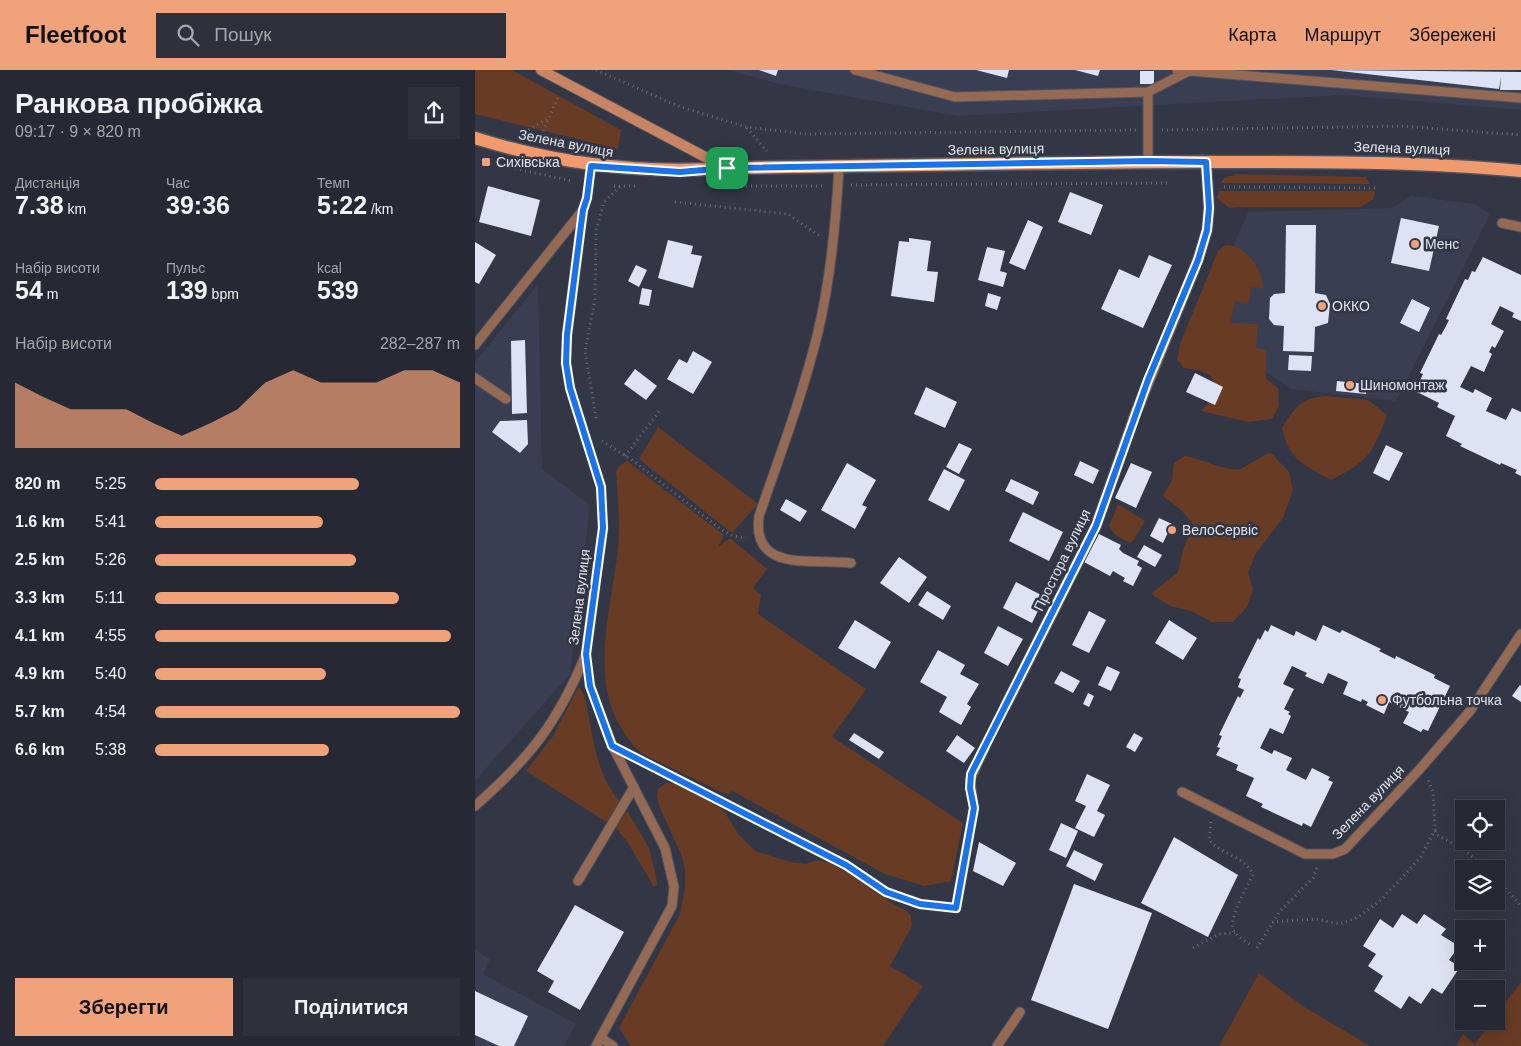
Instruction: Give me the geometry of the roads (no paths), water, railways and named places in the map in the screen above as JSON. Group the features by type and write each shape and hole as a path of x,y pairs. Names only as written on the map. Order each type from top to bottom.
{"main road":[{"path":"541,70 727,168"},
{"name":"Зелена вулиця","path":"475,138 591,166 680,172 727,168 1316,160 1410,163 1521,171"}],"street":[{"name":"Простора вулиця","path":"1006,705 1096,526 1138,407 1198,260 1207,230 1209,208 1206,162"}],"lane":[{"path":"855,70 955,97 1148,92 1182,71 1521,98"},
{"path":"1148,92 1148,161"},
{"name":"Зелена вулиця","path":"591,166 587,198 583,210 567,335 566,363 570,388 601,487 603,528 586,654 590,686 612,746 665,848 674,887 672,906 598,1042"},
{"path":"839,166 831,266 818,332 791,425 759,516 759,537 764,546 777,557 792,560 851,563"},
{"path":"475,345 583,210"},
{"path":"1502,223 1521,227"},
{"path":"475,378 506,399"},
{"name":"Зелена вулиця","path":"1182,792 1305,854 1333,854 1345,849 1419,770 1470,711 1521,634"},
{"path":"475,806 507,778 531,752 570,692 586,654"},
{"path":"612,746 846,865 886,892 920,904 956,908 974,808 970,780 984,749"},
{"path":"578,881 634,787"},
{"path":"997,1046 1020,1012"},
{"path":"598,1042 613,1046"}],"place":[{"name":"Сихівська","path":"486,162"},
{"name":"Менс","path":"1415,244"},
{"name":"ОККО","path":"1322,306"},
{"name":"Шиномонтаж","path":"1350,385"},
{"name":"ВелоСервіс","path":"1172,530"},
{"name":"Футбольна точка","path":"1382,700"}]}
